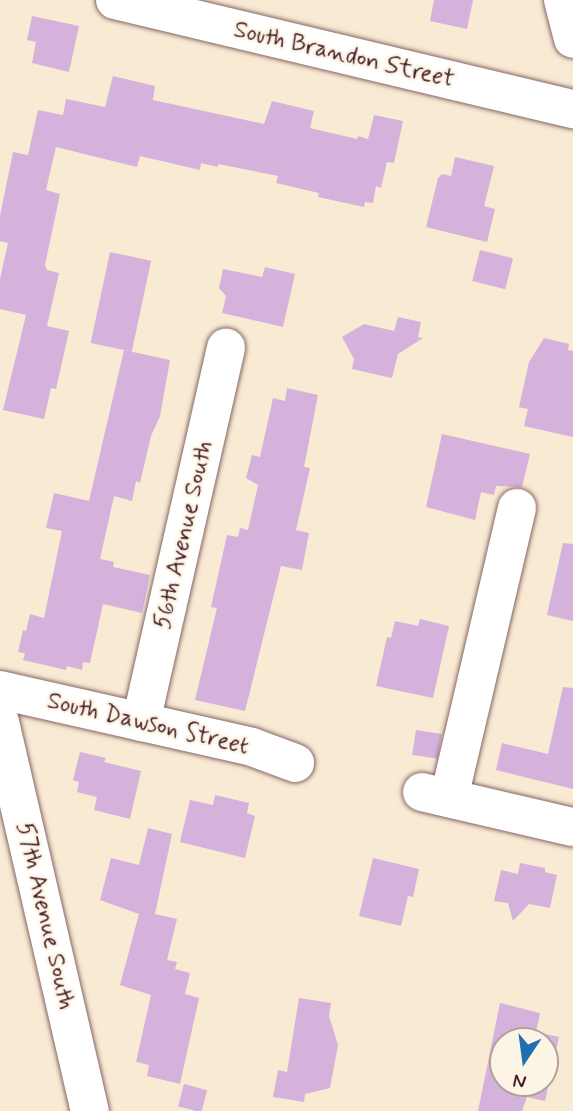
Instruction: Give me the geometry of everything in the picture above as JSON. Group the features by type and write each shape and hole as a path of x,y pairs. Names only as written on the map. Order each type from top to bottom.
{"street":[{"name":"South Brandon Street","path":"115,0 573,109"},
{"path":"563,0 573,39"},
{"name":"56th Avenue South","path":"141,722 226,348"},
{"path":"517,508 436,795 573,827"},
{"name":"South Dawson Street","path":"0,690 252,747 295,763"},
{"name":"57th Avenue South","path":"0,722 90,1111"}],"building":[{"path":"434,0 473,0 467,29 430,21"},
{"path":"32,16 79,26 69,72 32,63 36,42 27,40"},
{"path":"113,76 155,86 153,100 264,124 272,101 314,111 310,128 357,139 358,136 368,139 374,115 403,121 394,163 387,162 381,188 376,186 373,203 365,202 364,207 318,197 319,193 276,183 278,176 218,164 218,167 201,163 200,170 140,156 137,167 56,147 46,190 60,194 45,265 47,270 59,273 47,326 69,331 56,389 51,388 44,419 3,410 26,315 0,309 0,279 8,243 0,241 0,216 13,152 28,155 38,110 63,115 66,99 105,107"},
{"path":"455,157 494,166 484,206 495,209 487,242 426,227 438,178 442,174 451,176"},
{"path":"480,250 513,258 505,289 472,281"},
{"path":"110,252 151,261 132,352 91,343"},
{"path":"265,267 295,274 283,327 222,313 226,296 219,288 223,269 262,277"},
{"path":"398,317 421,322 418,337 423,338 398,354 392,378 352,369 354,359 342,337 364,324 394,331"},
{"path":"544,338 569,344 568,350 573,351 573,437 524,426 528,409 519,407 529,362"},
{"path":"124,350 170,360 160,416 151,436 140,483 136,481 132,501 114,496 100,559 114,562 113,567 150,575 142,613 103,604 90,663 83,662 82,670 67,666 66,670 23,660 25,653 18,652 23,630 26,631 30,614 44,618 62,531 46,528 54,493 89,501"},
{"path":"287,388 318,395 304,467 310,468 296,530 309,533 302,570 281,566 245,711 195,700 217,608 211,607 227,535 238,537 240,528 248,530 258,485 246,478 252,455 260,457 273,398 285,401"},
{"path":"442,434 530,454 522,487 496,486 494,495 481,492 475,520 426,507"},
{"path":"563,543 573,544 573,621 547,615"},
{"path":"420,619 449,626 433,698 376,686 387,637 391,638 395,621 418,626"},
{"path":"563,687 573,688 573,789 496,770 502,743 548,754"},
{"path":"416,730 442,734 438,759 412,755"},
{"path":"80,752 106,758 104,762 141,771 130,819 94,810 97,797 77,792 79,782 73,780"},
{"path":"215,795 249,803 247,813 255,816 245,858 180,842 190,800 213,805"},
{"path":"148,828 172,834 155,914 177,919 167,960 177,962 175,969 190,973 185,994 199,998 180,1084 147,1076 149,1065 136,1062 151,995 120,985 139,914 100,900 111,858 139,865"},
{"path":"373,858 419,869 413,897 408,896 401,926 359,916"},
{"path":"520,863 545,868 545,872 557,875 550,908 529,904 513,921 508,903 494,901 501,870 518,874"},
{"path":"299,998 331,1003 329,1016 338,1045 330,1088 305,1094 304,1102 273,1097 278,1070 287,1072"},
{"path":"500,1003 540,1013 537,1027 495,1027"},
{"path":"489,1057 489,1097 527,1097 522,1111 478,1111"},
{"path":"184,1084 207,1090 202,1111 178,1106"},
{"path":"527,1097 546,1097 545,1101"}]}
